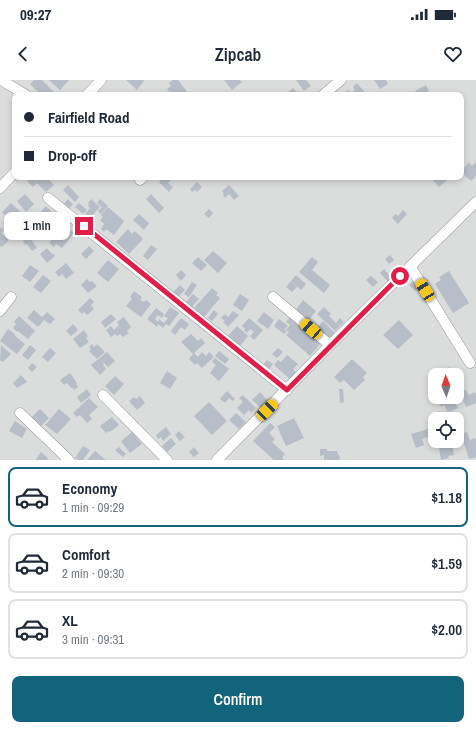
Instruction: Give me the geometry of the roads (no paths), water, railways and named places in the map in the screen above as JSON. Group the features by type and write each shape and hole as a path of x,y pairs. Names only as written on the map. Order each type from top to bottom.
{"street":[{"path":"1,80 21,92"},
{"path":"90,92 101,80"},
{"path":"327,88 341,80"},
{"path":"0,188 12,175"},
{"path":"48,198 287,390"},
{"path":"217,460 410,266 476,202"},
{"path":"410,266 470,363"},
{"path":"0,311 11,297"},
{"path":"274,297 330,346"},
{"path":"103,395 167,460"},
{"path":"20,413 69,460"}]}
